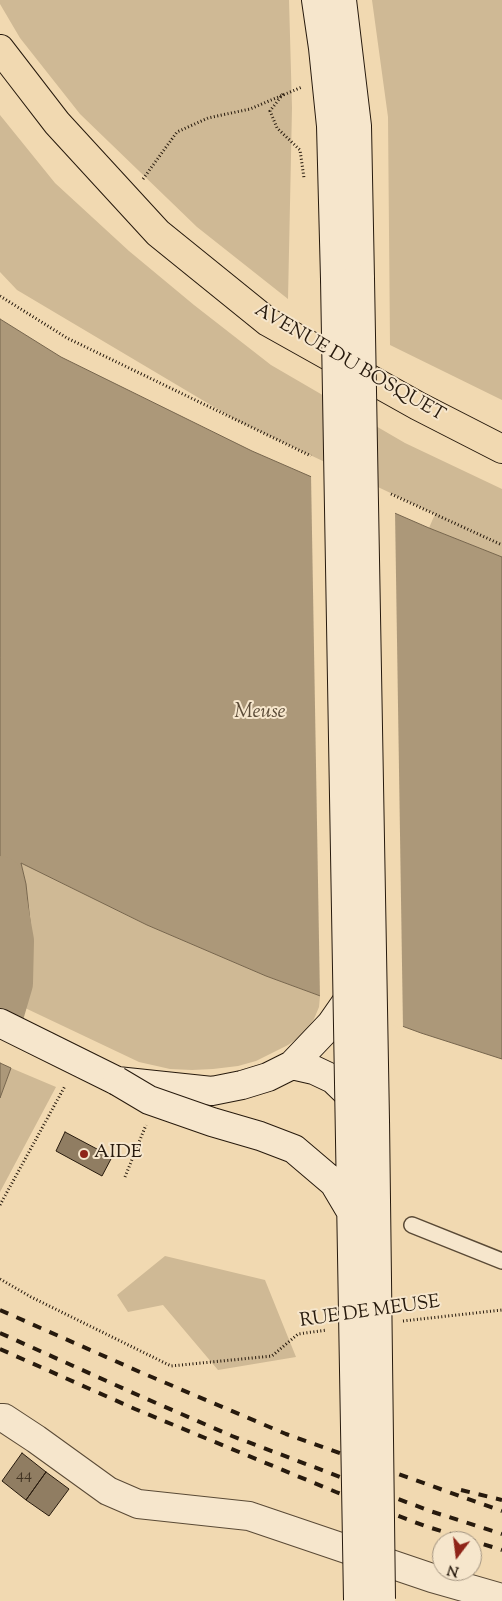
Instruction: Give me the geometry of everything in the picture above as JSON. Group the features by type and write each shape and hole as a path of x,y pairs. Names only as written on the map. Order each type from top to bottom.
{"main road":[{"path":"316,0 323,48 347,279 375,1120 369,1600"},
{"path":"342,0 357,126 347,279 347,1001 350,1210 369,1600"},
{"name":"AVENUE DU BOSQUET","path":"0,49 57,123 158,233 268,322 418,406 502,449"},
{"path":"118,1080 212,1091 268,1077 292,1064 331,1024 347,1001"},
{"path":"0,1023 118,1080 149,1100 294,1149 334,1183 350,1210"},
{"path":"292,1064 314,1070 333,1079 375,1120"},
{"path":"0,1418 4,1418 36,1439 108,1491 138,1504 249,1516 432,1578 502,1598"}],"lane":[{"path":"412,1224 502,1261"}],"path":[{"path":"128,200 177,132 208,118 250,109 304,85"},
{"path":"0,296 67,338 318,460"},
{"path":"386,492 502,545"},
{"path":"0,1205 65,1086"},
{"path":"125,1177 147,1122"},
{"name":"RUE DE MEUSE","path":"0,1279 30,1297 171,1366 272,1356 298,1334 327,1330"},
{"name":"RUE DE MEUSE","path":"395,1322 502,1310"}],"shaded area":[{"path":"0,0 289,0 292,108 288,299 197,227 80,114 20,38 0,4"},
{"path":"372,0 502,0 502,400 390,345 388,117"},
{"path":"0,115 55,183 129,251 271,365 405,443 502,489 502,557 429,528 435,514 236,420 17,290 0,272"},
{"path":"21,863 147,925 266,976 320,996 319,1007 314,1019 302,1035 288,1045 256,1061 238,1066 192,1070 170,1069 139,1062 23,1007 30,968 31,931 26,884"},
{"path":"11,1068 56,1087 0,1192 0,1098"},
{"path":"165,1256 265,1280 296,1357 218,1370 163,1305 128,1312 117,1295"}],"water":[{"name":"Meuse","path":"0,319 61,357 252,451 429,528 502,557 502,1059 421,1033 266,976 147,925 21,863 26,884 31,931 30,968 23,1007 0,996"},
{"path":"0,1063 11,1068 0,1098"}],"pier":[{"path":"311,474 395,511 403,1029 320,998"}],"building":[{"name":"AIDE","path":"65,1132 112,1157 102,1176 56,1151"},
{"path":"22,1453 46,1472 26,1500 2,1481"},
{"path":"46,1472 69,1489 49,1516 26,1500"}],"waterway":[{"path":"0,879 11,941 10,983 0,1017"}],"railway":[{"path":"0,1310 286,1434 502,1511"},
{"path":"0,1333 232,1436 430,1511 502,1534"},
{"path":"0,1349 135,1409 336,1492 425,1526 502,1550"},
{"path":"461,1490 502,1500"}],"place":[{"name":"AIDE","path":"84,1154"}]}
